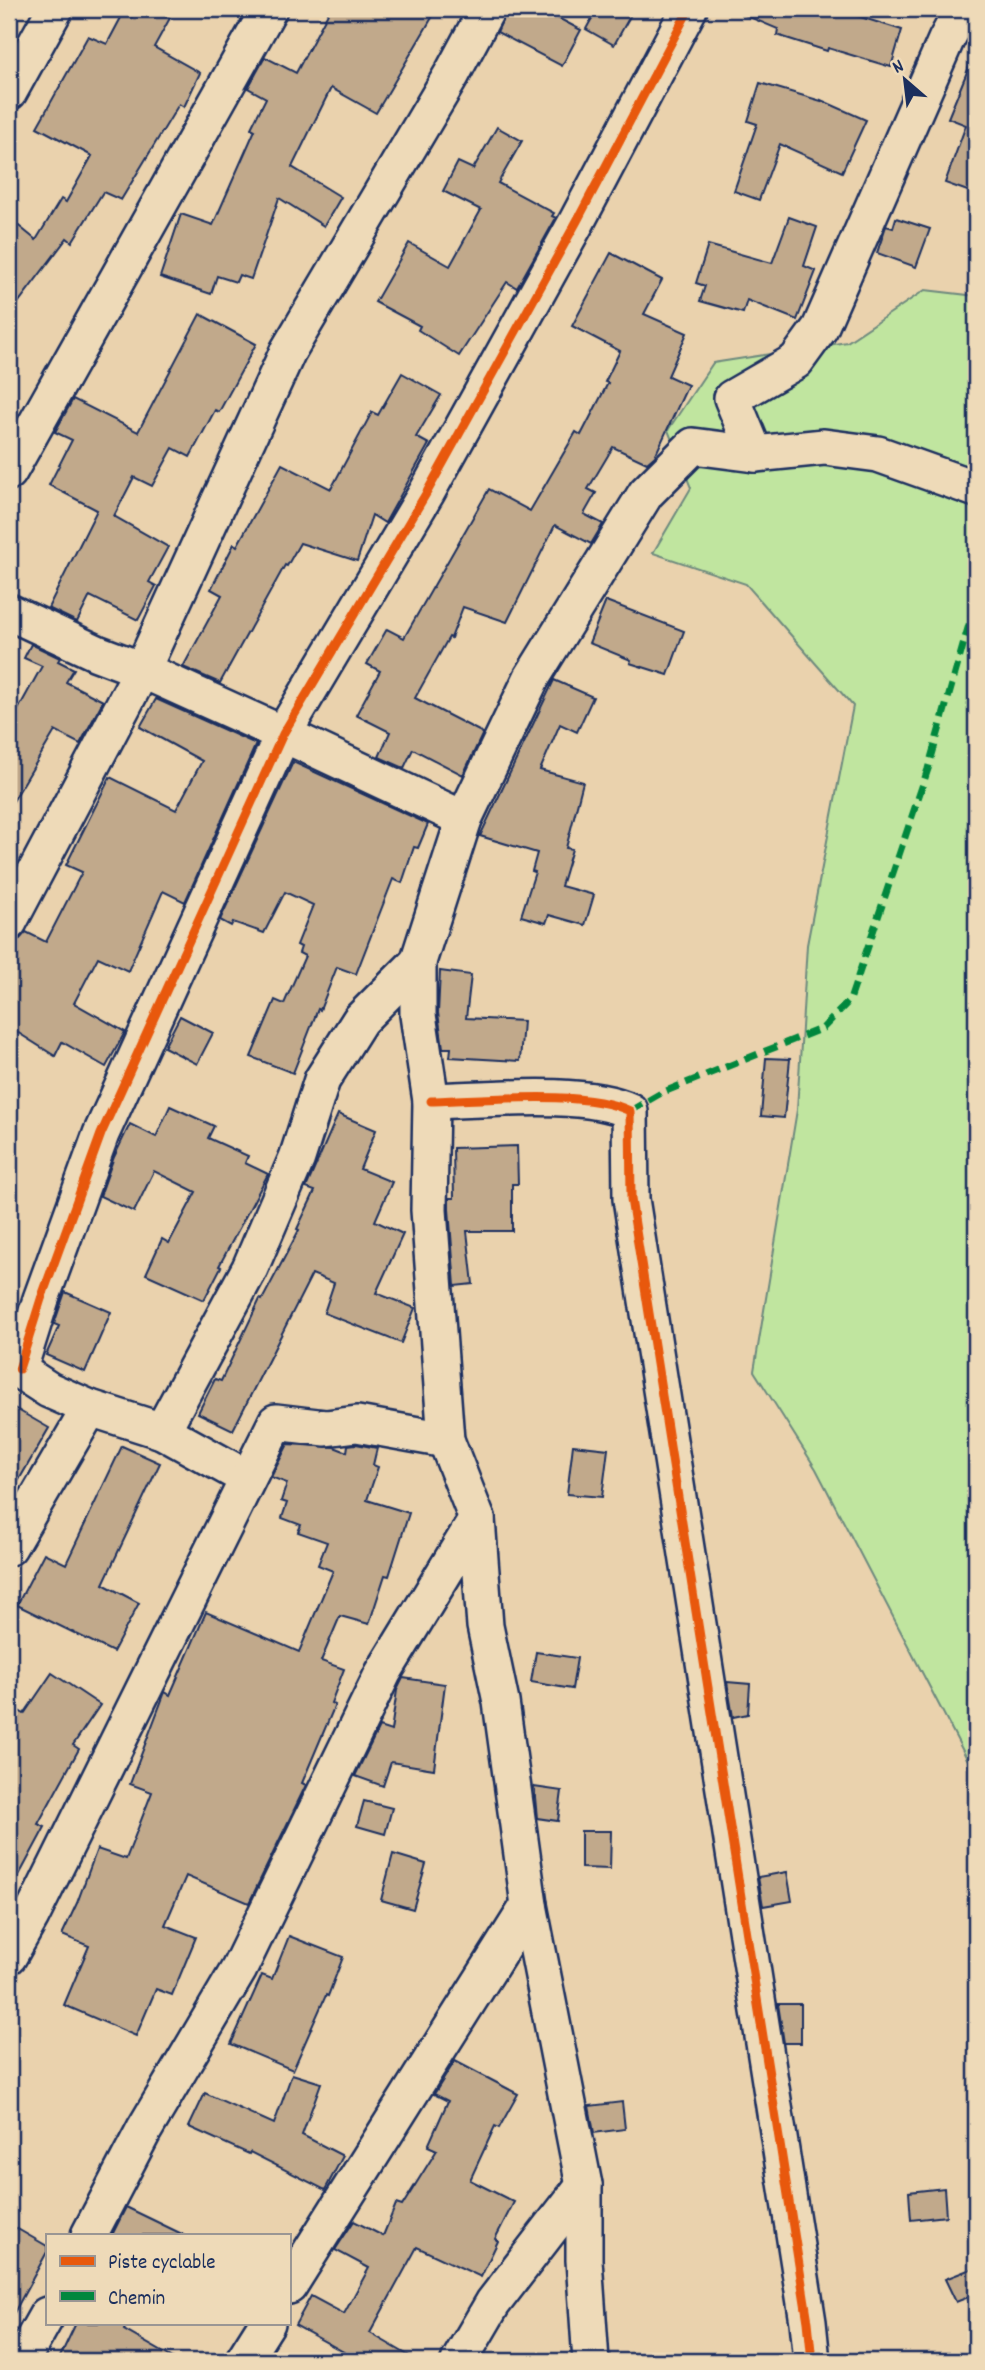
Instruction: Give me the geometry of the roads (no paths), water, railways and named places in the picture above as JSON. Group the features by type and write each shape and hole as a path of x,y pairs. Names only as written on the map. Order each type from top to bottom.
{"street":[{"path":"9,92 55,9"},
{"path":"9,472 269,9"},
{"path":"9,922 142,670 288,351 452,74 487,9"},
{"path":"247,1478 162,1432 90,1408 49,1390 14,1366 101,1134 283,734 427,492 577,221 689,9"},
{"path":"755,454 732,398 796,361 820,328 946,40 963,9"},
{"path":"591,2361 584,2260 584,2185 529,1905 501,1702 485,1626 477,1519 446,1440 429,1210 431,1101 418,1015 418,962 464,819 531,679 646,493 693,446 755,454 824,447 878,454 976,489"},
{"path":"9,612 283,734 464,819"},
{"path":"162,1432 250,1268 297,1158 323,1080 360,1020 418,962"},
{"path":"431,1101 586,1100 614,1103 630,1111 633,1212 812,2361"},
{"path":"9,1547 90,1408"},
{"path":"9,1956 31,1917 276,1422 326,1428 357,1424 446,1440"},
{"path":"90,2234 144,2130 239,1969 383,1673 477,1519"},
{"path":"290,2284 529,1905"},
{"path":"460,2361 493,2303 584,2185"},
{"path":"21,2361 46,2317"},
{"path":"243,2361 266,2324"}]}
